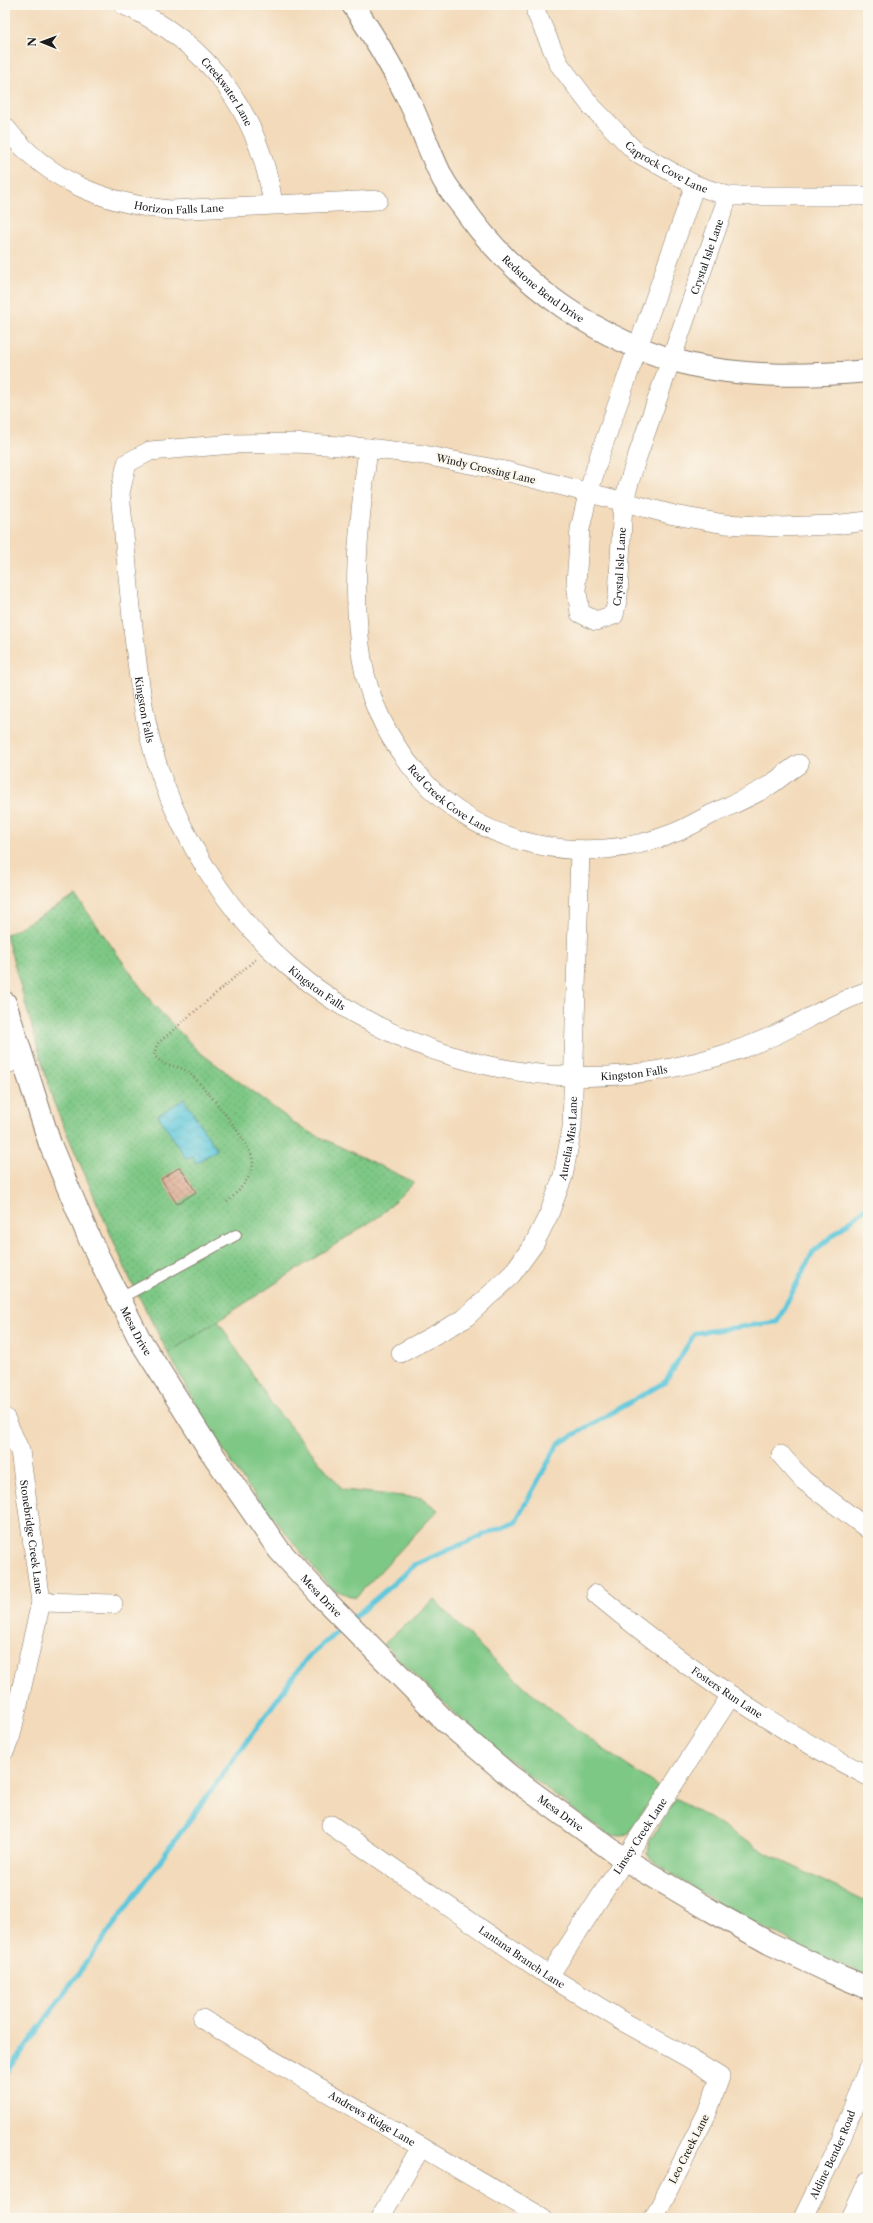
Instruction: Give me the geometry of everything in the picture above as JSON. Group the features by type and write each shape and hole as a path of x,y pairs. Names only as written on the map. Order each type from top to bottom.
{"street":[{"name":"Redstone Bend Drive","path":"353,5 378,42 412,107 444,181 480,232 518,272 558,304 639,348 693,365 737,372 785,376 868,371"},
{"name":"Creekwater Lane","path":"133,7 195,51 223,81 245,113 258,143 269,174 273,204"},
{"name":"Caprock Cove Lane","path":"536,12 559,64 591,106 636,152 695,185 728,196 868,196"},
{"name":"Horizon Falls Lane","path":"5,127 16,141 45,167 76,185 104,198 138,207 170,210 378,200"},
{"name":"Crystal Isle Lane","path":"695,185 639,348 600,454 588,494 580,529 576,583 580,613 596,621 614,615 618,596 623,503 635,463 728,196"},
{"name":"Windy Crossing Lane","path":"127,463 150,451 233,444 297,443 368,448 424,455 505,471 674,516 725,524 778,527 833,525 868,521"},
{"name":"Red Creek Cove Lane","path":"368,448 360,515 357,596 362,659 377,711 400,753 434,794 473,822 513,840 549,848 580,850 616,848 675,833 768,786 799,764"},
{"name":"Kingston Falls","path":"127,463 120,493 138,678 148,731 162,780 181,825 207,871 269,948 307,981 348,1008 393,1033 429,1048 477,1063 520,1071 573,1076 618,1076 671,1068 727,1054 773,1036 854,996 868,991"},
{"name":"Aurelia Mist Lane","path":"401,1353 464,1319 512,1274 534,1244 549,1214 563,1176 572,1128 580,850"},
{"name":"Mesa Drive","path":"6,1012 14,1061 90,1240 119,1299 140,1340 207,1446 279,1550 325,1600 445,1721 510,1776 624,1858 769,1943 868,1988"},
{"name":"Stonebridge Creek Lane","path":"5,1418 20,1451 41,1602 11,1735 5,1750"},
{"path":"781,1455 803,1480 868,1528"},
{"name":"Fosters Run Lane","path":"596,1594 654,1641 730,1697 836,1760 868,1776"},
{"path":"41,1602 113,1604"},
{"name":"Linsey Creek Lane","path":"550,1976 624,1858 730,1697"},
{"name":"Lantana Branch Lane","path":"331,1825 550,1976 622,2021 687,2056 720,2077"},
{"name":"Andrews Ridge Lane","path":"202,2018 543,2218"},
{"name":"Aldine Bender Road","path":"803,2218 841,2139 868,2068"},
{"name":"Leo Creek Lane","path":"654,2218 707,2113 720,2077"},
{"path":"380,2218 421,2147"},
{"path":"852,2218 868,2181"}],"lane":[{"path":"119,1299 236,1235"}],"path":[{"path":"226,1202 241,1190 248,1177 253,1161 247,1143 198,1081 187,1071 161,1064 154,1055 157,1044 269,948"}],"green space":[{"path":"76,896 152,1003 198,1051 301,1128 414,1182 381,1215 168,1353 130,1279 53,1101 6,935"},
{"path":"218,1321 273,1406 343,1490 422,1498 438,1510 355,1598 330,1588 242,1479 205,1421 168,1353"},
{"path":"434,1599 485,1651 540,1700 628,1767 659,1787 629,1833 621,1836 608,1835 549,1791 464,1721 436,1696 384,1644"},
{"path":"676,1798 768,1854 868,1903 868,1977 758,1925 663,1869 652,1859 647,1853 649,1842"}],"water":[{"path":"184,1099 217,1150 196,1163 192,1156 187,1160 158,1115"}],"building":[{"path":"180,1167 196,1192 177,1204 161,1179"}],"waterway":[{"path":"351,1620 416,1564 516,1521 558,1444 665,1382 695,1333 777,1322 813,1252 868,1206"},
{"path":"5,2075 307,1658 344,1626"}]}
